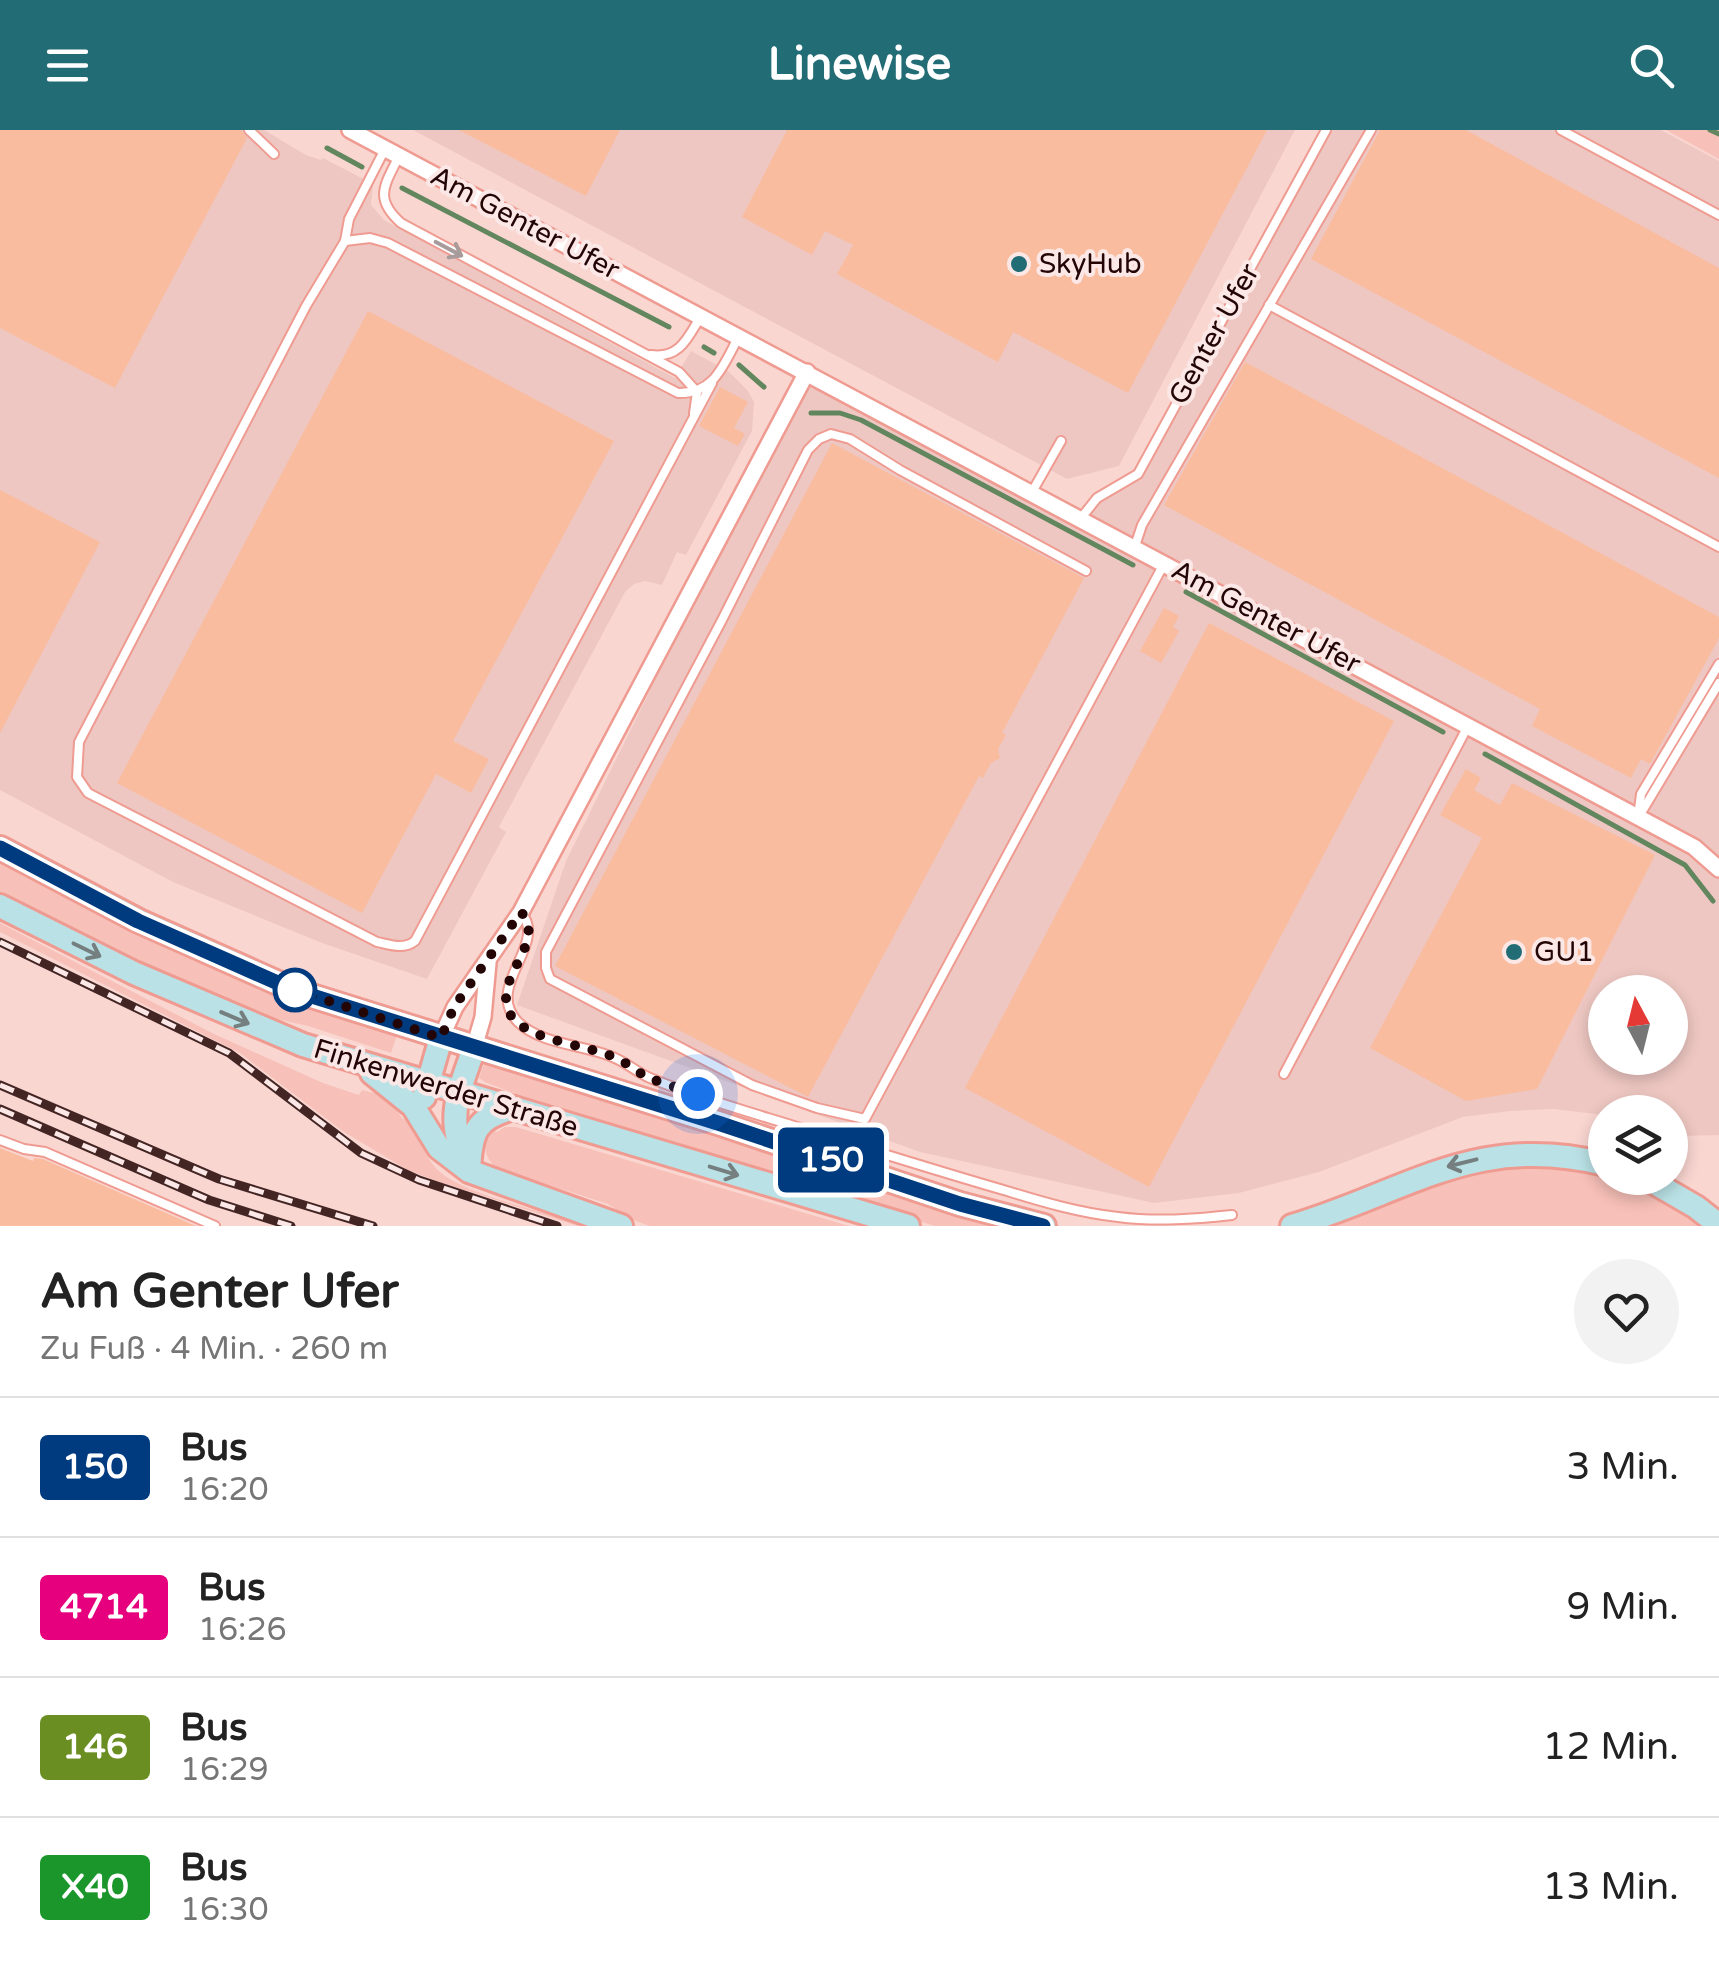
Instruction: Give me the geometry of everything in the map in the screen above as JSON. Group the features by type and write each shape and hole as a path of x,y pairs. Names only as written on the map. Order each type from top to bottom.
{"main road":[{"name":"Finkenwerder Straße","path":"0,848 224,962 296,991 721,1124 960,1204 1044,1226"},
{"name":"Finkenwerder Straße","path":"0,906 200,1003 286,1039 908,1226"},
{"path":"424,1122 426,1084 441,1038"},
{"path":"469,1171 454,1130 458,1093 474,1048"},
{"path":"362,1064 400,1095 424,1122 439,1148 469,1171 621,1226"},
{"path":"469,1171 474,1134 481,1123 495,1113 514,1108"},
{"path":"1292,1226 1470,1160 1544,1154 1588,1161"},
{"path":"1675,1195 1719,1226"}],"street":[{"name":"Am Genter Ufer","path":"350,130 1694,847 1719,869"},
{"path":"441,1038 454,1007 521,912 807,372"},
{"path":"474,1048 483,1017 488,963"}],"lane":[{"path":"249,130 274,154"},
{"name":"Genter Ufer","path":"1081,518 1096,498 1138,474 1326,130"},
{"path":"1134,546 1151,510 1371,130"},
{"path":"1562,130 1719,216"},
{"path":"392,152 349,220 345,241 306,306 79,742 77,777 88,793 377,942 410,945 739,336"},
{"path":"392,152 383,195 388,212 400,223 679,372 696,392 693,423"},
{"path":"345,241 370,238 388,243 667,390 678,394 696,392 712,383"},
{"path":"1269,306 1719,548"},
{"path":"642,353 660,356 681,349 701,316"},
{"path":"1086,572 850,439 831,434 820,439 808,450 546,952 550,979 752,1085 817,1108 866,1119 1165,562"},
{"path":"1032,492 1061,441"},
{"path":"1638,817 1641,794 1719,664"},
{"path":"1638,817 1719,683"},
{"path":"1284,1074 1468,726"},
{"path":"521,912 530,922 531,935 518,958 507,996 509,1012 522,1026 613,1057 648,1077 698,1094 925,1168 1064,1207 1118,1217 1176,1220 1232,1215"},
{"path":"0,1140 45,1152 215,1226"}],"shaded area":[{"path":"0,130 264,130 306,155 323,158 373,184 371,205 384,220 675,378 691,351 728,371 754,402 752,431 686,555 677,552 662,585 645,581 625,592 499,827 506,832 427,979 322,943 173,882 0,790"},
{"path":"413,130 1295,130 1119,466 1067,479"},
{"path":"1331,130 1661,130 1719,161 1719,1135 1688,1136 1688,1095 1588,1095 1588,1113 1553,1109 1463,1117 1319,1172 1239,1193 1154,1203 920,1152 517,1005 566,861 807,372 1081,518 1096,500 1139,472"},
{"path":"1666,130 1719,130 1719,159"},
{"path":"0,863 194,958 397,1035 391,1053 259,1015 172,980 0,893"},
{"path":"0,923 214,1034 323,1083 359,1095 362,1090 386,1096 403,1119 411,1117 430,1160 445,1176 480,1193 579,1223 578,1226 406,1169 344,1132 240,1053 0,932"},
{"path":"485,1062 1001,1226 935,1226 578,1118 485,1082 479,1078"},
{"path":"516,1127 849,1226 650,1226 608,1204 496,1168 487,1154 486,1140 490,1130 497,1132"},
{"path":"1530,1164 1588,1172 1588,1195 1652,1195 1702,1226 1325,1226 1485,1168"}],"building":[{"path":"0,130 241,130 247,138 115,388 0,328"},
{"path":"459,130 620,130 586,196"},
{"name":"SkyHub","path":"787,130 1267,130 1128,393 1013,332 998,362 837,274 853,245 825,231 812,255 742,217"},
{"path":"1380,130 1466,130 1719,268 1719,478 1311,259"},
{"path":"368,311 614,441 453,741 489,759 471,793 436,774 362,913 117,783"},
{"path":"1245,362 1719,617 1719,638 1650,764 1641,759 1631,778 1532,726 1540,709 1164,505"},
{"path":"720,387 748,402 734,428 745,434 738,446 699,426"},
{"path":"832,443 1084,578 1002,733 1006,735 998,749 1000,758 991,763 983,778 979,776 808,1097 555,966"},
{"path":"0,490 100,542 0,733"},
{"path":"1164,608 1179,616 1173,627 1179,631 1161,663 1140,651"},
{"path":"1209,623 1394,721 1149,1187 965,1088"},
{"name":"GU1","path":"1466,769 1481,778 1474,790 1500,805 1512,783 1655,855 1594,975 1588,975 1588,988 1537,1089 1466,1101 1370,1048 1482,838 1440,815"},
{"path":"0,1148 33,1161 43,1159 196,1226 0,1226"}],"waterway":[{"path":"1710,130 1719,134"},
{"path":"327,148 362,167"},
{"path":"402,188 669,327"},
{"path":"704,347 714,353"},
{"path":"739,365 764,387"},
{"path":"811,413 840,413 861,420 1133,565"},
{"path":"1186,592 1443,732"},
{"path":"1485,754 1685,865 1713,901"}],"railway":[{"path":"0,942 229,1053 361,1153 419,1180 557,1226"},
{"path":"0,1085 219,1179 373,1226"},
{"path":"0,1109 209,1200 291,1226"}],"bus line":[{"name":"150","path":"0,848 138,921 296,991 721,1124 960,1204 1043,1226"}],"place":[{"name":"SkyHub","path":"1019,264"},
{"name":"GU1","path":"1514,952"}],"route":[{"path":"295,990 441,1038 454,1007 521,912 530,922 531,935 518,958 507,996 509,1012 522,1026 613,1057 648,1077 698,1094"}]}
